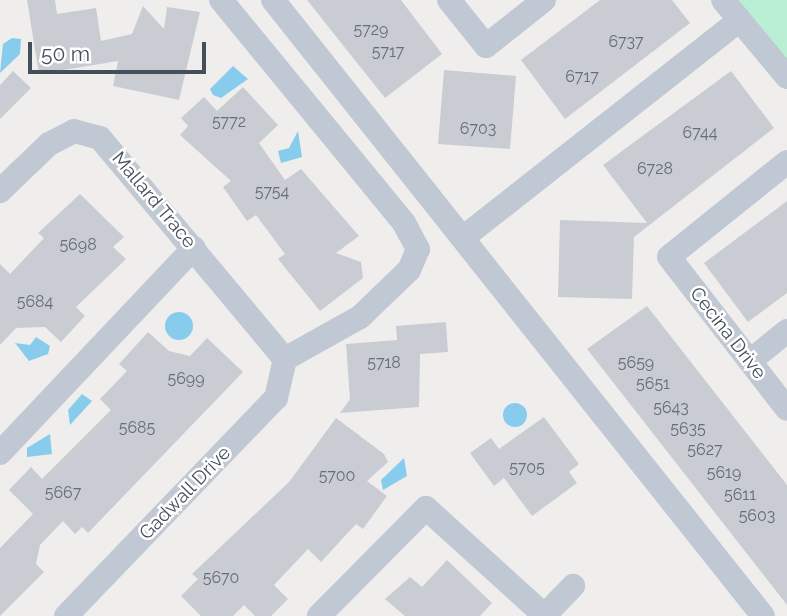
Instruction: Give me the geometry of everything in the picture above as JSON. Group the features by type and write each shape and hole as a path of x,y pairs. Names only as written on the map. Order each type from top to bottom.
{"street":[{"path":"221,0 404,223 418,248 409,270 360,317 285,359"},
{"path":"273,0 763,616"},
{"path":"449,0 485,46 544,0"},
{"path":"723,0 787,77"},
{"path":"464,237 740,20"},
{"name":"Mallard Trace","path":"0,191 50,144 74,131 87,134 121,159 285,359"},
{"name":"Cecina Drive","path":"787,162 669,257 787,409"},
{"path":"0,453 194,248"},
{"path":"750,361 787,331"},
{"name":"Gadwall Drive","path":"66,616 276,398 285,359"},
{"path":"319,616 426,508 544,616 573,586"}],"green space":[{"path":"738,0 787,0 787,62"}],"water":[{"path":"12,38 21,39 20,54 0,73 3,44"},
{"path":"233,66 248,79 221,98 213,95 210,89"},
{"path":"298,131 302,157 281,163 278,151 289,148"},
{"path":"179,312 189,316 193,326 189,336 179,340 169,336 165,326 169,316"},
{"path":"36,337 50,346 48,354 29,361 15,343 30,345"},
{"path":"82,394 92,401 70,425 68,410"},
{"path":"515,403 524,406 527,415 524,424 515,427 506,424 503,415 506,406"},
{"path":"50,434 52,454 27,457 27,448"},
{"path":"404,458 407,476 383,490 381,480"}],"building":[{"path":"27,0 55,0 57,14 96,8 101,41 132,34 143,6 164,29 167,7 200,12 179,100 113,86 118,61 39,74"},
{"path":"307,0 401,0 442,54 385,98"},
{"path":"600,0 672,0 690,23 565,119 521,60"},
{"path":"444,70 516,76 510,149 438,144"},
{"path":"13,71 31,88 0,119 0,85"},
{"path":"731,71 774,128 634,237 632,299 558,297 560,220 647,223 603,165"},
{"path":"243,87 278,125 259,143 285,180 301,169 359,236 336,253 361,262 363,278 320,311 278,259 285,254 256,215 247,221 223,187 231,181 180,135 188,126 181,118 204,97 217,111"},
{"path":"80,194 124,237 113,247 126,259 76,307 85,316 61,342 45,327 16,328 0,345 0,264 10,274 44,238 38,233"},
{"path":"787,201 787,293 748,322 704,263"},
{"path":"647,306 787,485 787,605 587,349"},
{"path":"446,322 448,352 420,354 419,407 340,413 350,399 346,344 397,340 396,326"},
{"path":"148,332 169,351 190,356 207,338 243,372 88,533 82,527 75,534 63,521 40,545 36,564 44,572 0,616 0,548 33,514 9,490 31,467 42,479 111,410 100,399 127,371 119,364"},
{"path":"544,417 579,464 569,472 577,483 532,516 504,478 494,486 470,453 491,438 499,449"},
{"path":"336,418 384,454 388,462 367,481 387,496 363,529 356,524 321,562 308,549 274,585 288,599 271,616 255,616 244,605 233,616 201,616 181,596 198,579 192,574 289,482"},
{"path":"447,560 492,603 480,616 405,616 385,599 410,577 422,587"}]}
